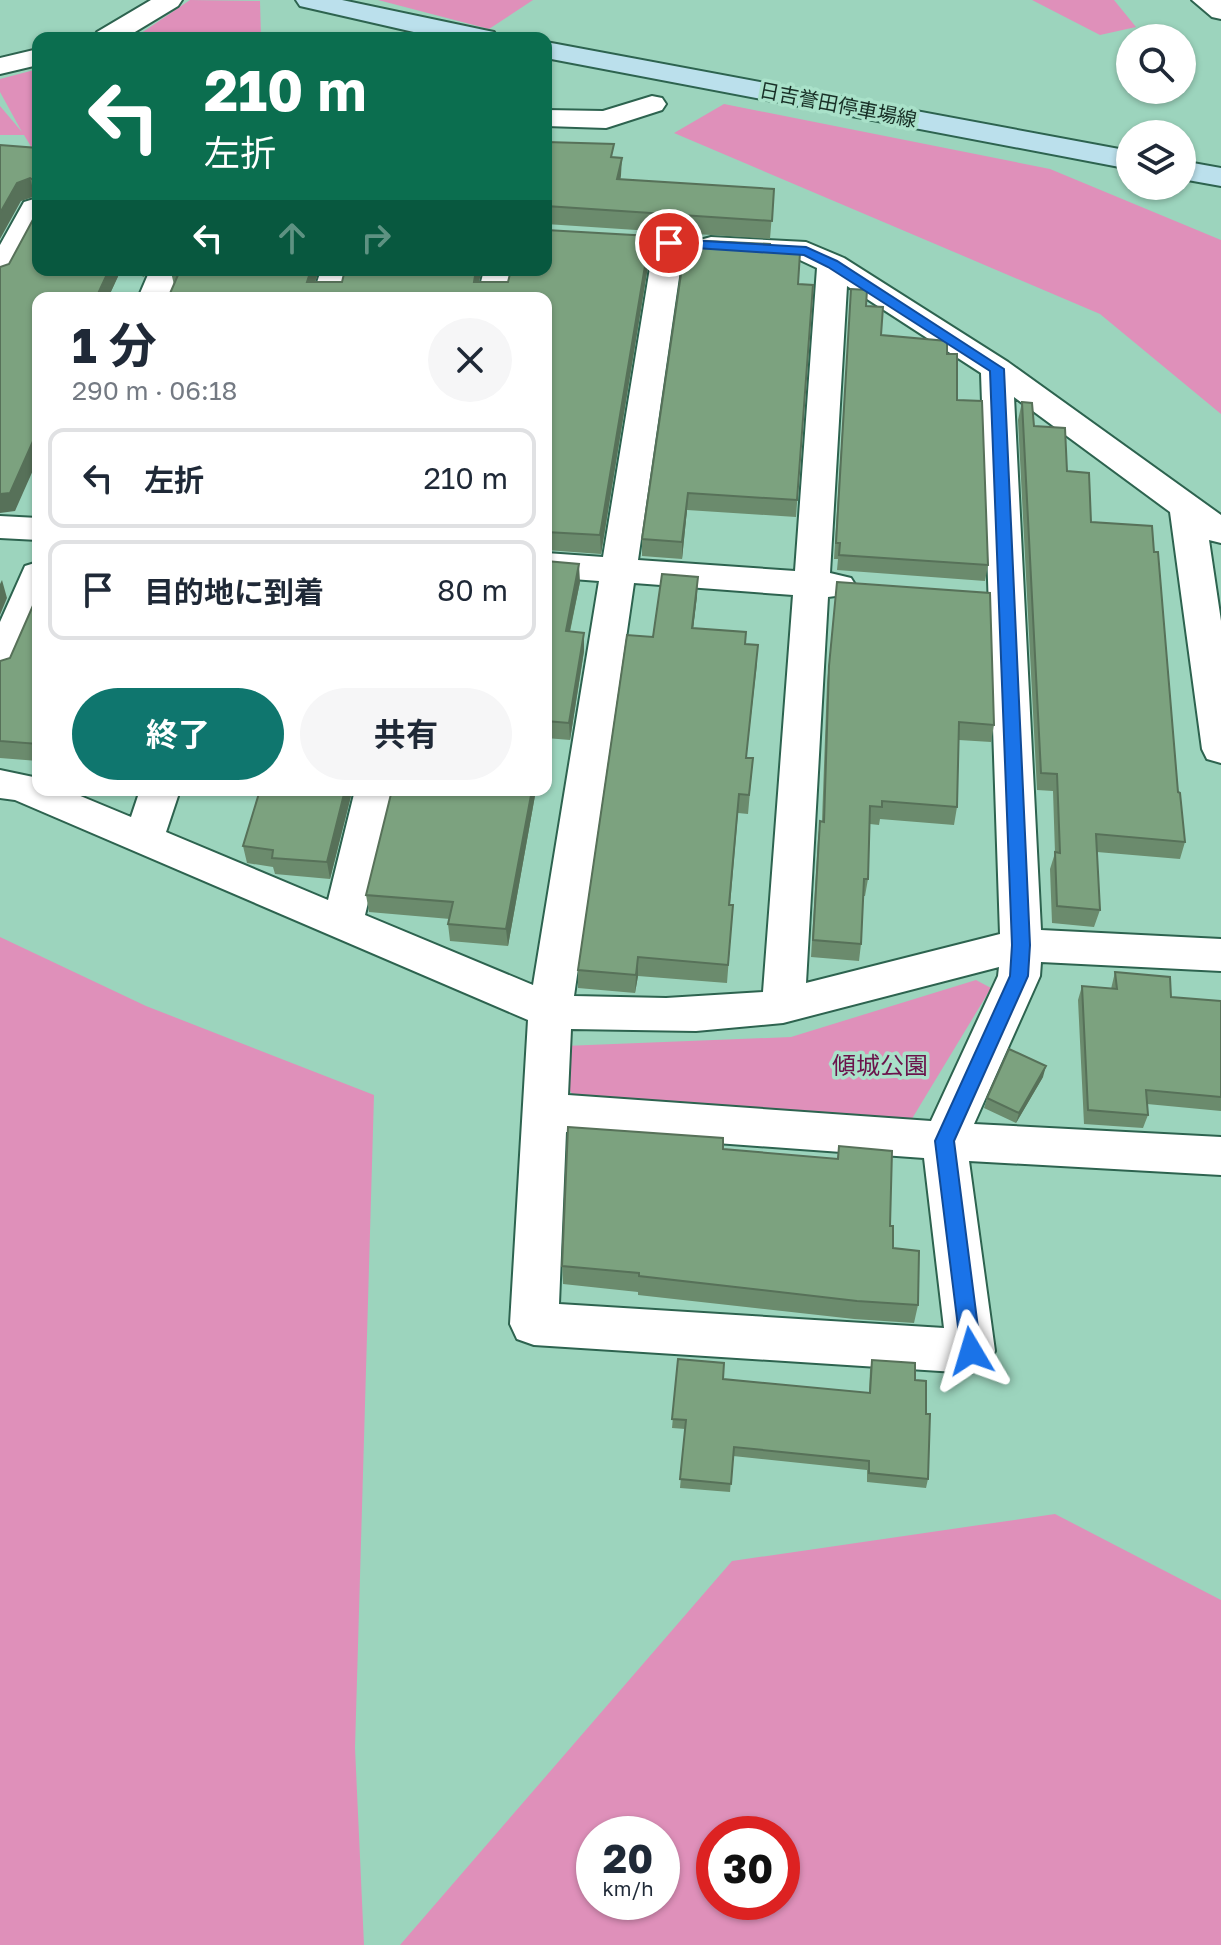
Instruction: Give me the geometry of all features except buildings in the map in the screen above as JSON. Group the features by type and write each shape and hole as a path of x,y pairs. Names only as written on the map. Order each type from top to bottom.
{"main road":[{"path":"310,0 379,18 452,32"},
{"name":"日吉誉田停車場線","path":"552,51 1116,157"},
{"path":"1196,173 1221,177"}],"street":[{"path":"116,32 169,0"},
{"path":"1205,0 1221,11"},
{"path":"0,66 32,58"},
{"path":"552,118 606,120 652,104"},
{"path":"0,206 32,208"},
{"path":"0,275 32,215"},
{"path":"997,369 992,596 1021,945 1019,976 944,1141 971,1351 534,1324 550,1011 616,570 654,243 806,251 833,264 997,369 1221,532"},
{"path":"783,1006 833,264"},
{"path":"1187,508 1221,749"},
{"path":"0,527 32,529"},
{"path":"552,565 872,588"},
{"path":"0,666 32,589"},
{"path":"0,784 32,792"},
{"path":"43,796 550,1011 615,1016 743,1012 783,1006 1021,945 1221,955"},
{"path":"144,838 158,796"},
{"path":"343,923 374,796"},
{"path":"544,1112 944,1141 1221,1156"}],"green space":[{"path":"190,0 260,1 261,32 143,32"},
{"path":"378,0 533,0 489,29"},
{"path":"1032,0 1114,0 1134,24 1116,24 1116,31 1100,35"},
{"path":"32,71 32,148 24,135 0,135 0,106 22,132 0,92 0,79"},
{"path":"724,104 1050,169 1116,196 1116,200 1125,200 1221,240 1221,414 1100,314 674,133"},
{"path":"0,937 146,1006 374,1095 355,1748 364,1945 0,1945"},
{"name":"傾城公園","path":"976,980 991,988 910,1122 578,1102 565,1084 564,1046 791,1037"},
{"path":"1055,1514 1221,1600 1221,1945 400,1945 732,1561"}],"route":[{"path":"669,243 806,251 833,264 997,369 1021,945 1019,976 944,1141 971,1351"}]}
